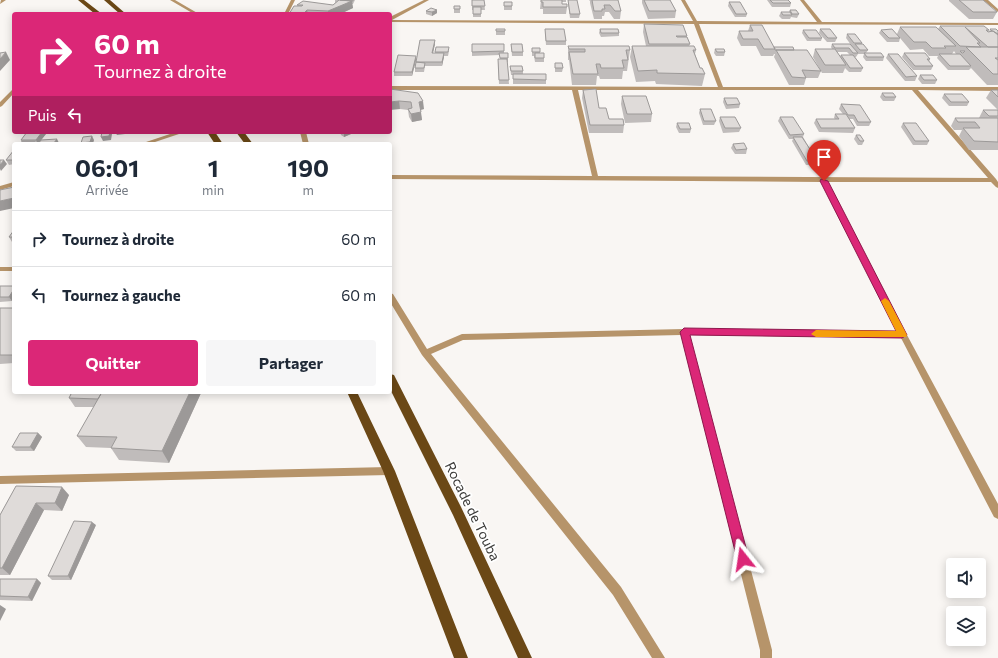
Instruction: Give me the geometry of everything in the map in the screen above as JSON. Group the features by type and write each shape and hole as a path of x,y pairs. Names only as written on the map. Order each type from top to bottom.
{"main road":[{"path":"81,0 96,12"},
{"path":"107,0 120,12"},
{"name":"Rocade de Touba","path":"392,382 457,511 526,658"},
{"path":"353,394 389,471 461,658"}],"street":[{"path":"0,3 4,0"},
{"path":"172,0 193,12"},
{"path":"287,12 293,0"},
{"path":"392,19 427,0"},
{"path":"683,0 696,23 721,89"},
{"path":"802,0 821,23"},
{"path":"985,0 998,11"},
{"path":"392,20 998,24"},
{"path":"392,88 998,90"},
{"path":"574,89 596,177"},
{"path":"914,89 996,183"},
{"path":"0,105 12,92"},
{"path":"150,142 176,134"},
{"path":"392,177 596,177 996,183"},
{"path":"824,181 902,335 998,514"},
{"path":"0,188 12,185"},
{"path":"0,269 12,269"},
{"path":"392,299 425,352 617,591 659,658"},
{"path":"425,352 462,337 684,332 902,335"},
{"path":"684,332 764,643 766,658"},
{"path":"0,480 389,471"}],"building":[{"path":"339,0 352,1 328,11 307,10 305,12 290,12 294,6 302,6 303,5 297,5 303,1 333,5"},
{"path":"472,0 484,0 485,6 472,6"},
{"path":"541,0 562,0 562,4 567,4 567,7 543,7 543,2 541,2"},
{"path":"568,0 577,0 580,14 570,14"},
{"path":"592,0 618,0 621,11 615,11 610,5 604,5 605,9 602,9 602,11 594,11"},
{"path":"644,0 670,0 676,11 649,11"},
{"path":"770,0 788,0 791,3 773,3"},
{"path":"959,0 983,0 997,12 973,12"},
{"path":"504,2 512,2 512,6 504,6"},
{"path":"729,2 740,2 747,14 736,14"},
{"path":"454,6 460,6 460,9 454,9"},
{"path":"473,7 481,7 481,14 473,14"},
{"path":"431,8 437,10 432,12 426,11"},
{"path":"790,10 796,10 799,14 792,14"},
{"path":"781,12 790,12 792,15 783,15"},
{"path":"644,24 683,25 687,36 676,36 687,37 690,44 649,44"},
{"path":"750,25 762,25 775,49 764,49 758,39 743,39 739,31 753,31"},
{"path":"940,26 984,26 989,30 986,30 988,32 993,31 998,35 998,47 988,47 965,27 980,43 977,43 981,47 960,46"},
{"path":"900,27 936,27 956,46 932,48 926,42 914,42"},
{"path":"496,29 505,29 505,31 496,31"},
{"path":"545,29 564,29 566,41 546,41"},
{"path":"600,29 618,29 619,33 601,33"},
{"path":"820,29 830,29 837,38 828,38"},
{"path":"892,29 900,38 889,38 881,30"},
{"path":"990,29 996,29 998,34 992,31"},
{"path":"803,30 816,30 822,38 809,38"},
{"path":"847,34 855,34 862,43 854,43"},
{"path":"420,40 435,40 432,53 444,53 442,62 416,62"},
{"path":"472,44 504,44 504,51 472,52"},
{"path":"511,44 522,44 523,52 512,52"},
{"path":"832,44 850,44 858,53 853,53 849,48 835,48"},
{"path":"855,44 863,44 868,50 860,50"},
{"path":"568,46 629,46 630,50 626,50 628,60 622,60 624,68 601,68 600,64 596,64 598,74 573,74 569,52 585,52 585,49 569,49"},
{"path":"632,46 694,46 696,50 693,50 700,68 702,68 705,74 657,73 657,70 638,71"},
{"path":"436,47 449,47 448,52 435,52"},
{"path":"774,47 793,47 794,50 775,50"},
{"path":"966,47 998,47 998,58 995,58 998,60 998,74 993,74"},
{"path":"532,48 540,48 540,52 532,52"},
{"path":"715,49 724,49 725,52 717,52"},
{"path":"815,49 835,49 846,65 825,65"},
{"path":"776,50 807,50 821,71 802,70 806,78 792,77"},
{"path":"6,52 0,59 0,53"},
{"path":"499,53 508,53 508,58 500,58"},
{"path":"535,53 544,53 544,58 535,58"},
{"path":"864,53 881,53 884,57 867,57"},
{"path":"904,53 925,53 930,59 927,59 933,66 915,66"},
{"path":"888,54 898,54 917,76 906,77"},
{"path":"939,54 960,54 971,66 950,66"},
{"path":"398,55 416,56 412,72 394,72"},
{"path":"841,55 853,55 863,68 850,68"},
{"path":"498,59 507,59 509,80 499,80"},
{"path":"416,62 425,63 424,68 415,68"},
{"path":"555,63 562,63 563,68 555,68"},
{"path":"510,66 522,66 523,71 511,71"},
{"path":"513,74 546,74 546,80 513,79"},
{"path":"920,75 933,75 937,80 924,80"},
{"path":"392,89 418,93 423,101 419,102 421,112 411,114 408,109 412,108 411,102 392,102"},
{"path":"596,89 599,108 606,108 609,119 623,119 624,125 590,125 583,90"},
{"path":"991,90 998,90 998,97"},
{"path":"882,93 893,93 896,97 885,97"},
{"path":"944,94 962,94 969,102 951,102"},
{"path":"622,96 646,96 652,114 627,114"},
{"path":"724,98 737,98 740,104 727,105"},
{"path":"841,104 860,105 871,122 858,122 854,115 848,115"},
{"path":"700,109 711,109 716,121 704,121"},
{"path":"983,110 998,110 998,116 989,116"},
{"path":"835,114 846,114 855,128 821,128 816,119 839,119"},
{"path":"720,117 735,117 741,128 725,128"},
{"path":"780,117 793,117 804,134 790,135"},
{"path":"955,118 998,118 998,142 974,141 963,128 980,128 975,122 958,122"},
{"path":"677,123 689,123 691,129 680,129"},
{"path":"903,123 916,123 929,141 915,141"},
{"path":"26,134 40,134 36,140 21,140"},
{"path":"102,134 110,134 109,136 101,137"},
{"path":"856,135 860,135 864,141 860,141"},
{"path":"92,136 90,142 81,142 83,137"},
{"path":"793,137 802,137 813,154 819,154 823,160 807,161"},
{"path":"57,139 55,142 40,142 41,140"},
{"path":"744,143 747,149 736,150 733,144"},
{"path":"12,152 12,160 6,160"},
{"path":"12,187 12,198 0,201 0,190"},
{"path":"0,286 12,286 12,292 9,297 0,297"},
{"path":"0,308 12,308 12,355 0,355"},
{"path":"71,394 101,394 98,399 69,398"},
{"path":"101,394 189,394 162,451 111,448 117,437 77,436"},
{"path":"20,433 38,433 30,447 12,447"},
{"path":"16,486 62,487 55,503 36,503 2,568 0,568 0,515"},
{"path":"74,521 92,522 68,576 48,576"},
{"path":"0,579 37,579 28,597 0,596"}],"slow traffic":[{"path":"816,334 902,335 885,301"}],"route":[{"path":"743,559 684,332 902,335 824,181"}]}
